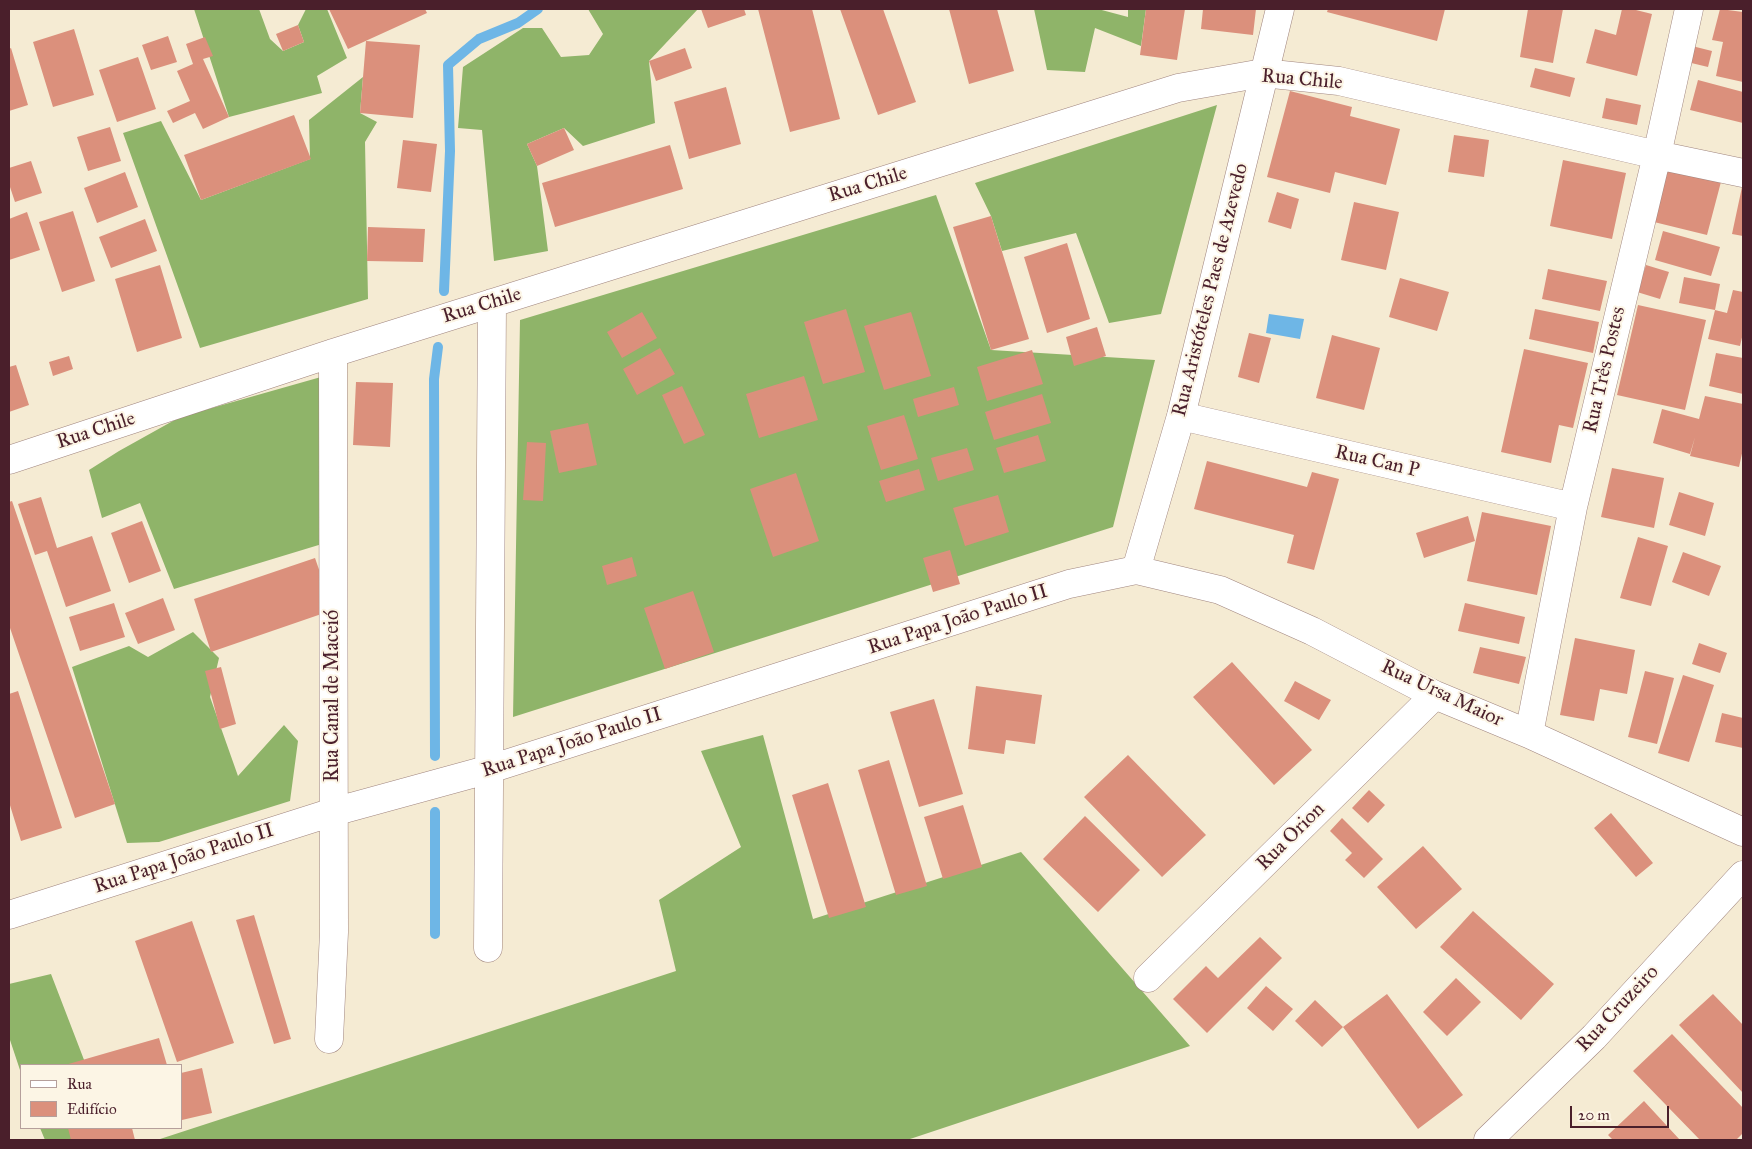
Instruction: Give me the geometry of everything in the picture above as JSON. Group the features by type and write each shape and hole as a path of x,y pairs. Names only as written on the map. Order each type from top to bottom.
{"street":[{"name":"Rua Aristóteles Paes de Azevedo","path":"1136,570 1180,416 1280,9"},
{"name":"Rua Três Postes","path":"1529,734 1573,507 1657,155 1689,9"},
{"name":"Rua Chile","path":"9,460 333,353 1178,88 1263,73 1339,81 1657,155 1743,173"},
{"path":"488,948 492,303"},
{"name":"Rua Canal de Maceió","path":"329,1039 334,932 333,353"},
{"name":"Rua Can P","path":"1180,416 1573,507"},
{"name":"Rua Papa João Paulo II","path":"9,915 333,812 490,769 1068,584 1136,570"},
{"name":"Rua Ursa Maior","path":"1136,570 1220,590 1312,631 1434,696 1529,734 1743,832"},
{"name":"Rua Orion","path":"1148,978 1434,696"},
{"name":"Rua Cruzeiro","path":"1488,1140 1594,1036 1743,875"}],"green space":[{"path":"194,9 259,9 270,39 283,51 304,42 298,25 306,9 327,9 347,58 317,76 322,93 229,117"},
{"path":"588,9 698,9 649,61 655,123 583,146 564,128 527,144 537,166 548,251 494,261 482,130 458,128 463,67 523,28 542,28 561,57 589,55 603,34"},
{"path":"1034,9 1098,9 1128,17 1128,9 1146,9 1141,46 1095,28 1085,72 1047,70"},
{"path":"363,77 360,113 377,122 365,142 368,299 200,348 123,133 161,121 201,200 310,159 309,120"},
{"path":"1217,105 1161,314 1109,323 1076,233 1002,251 991,216 975,183"},
{"path":"936,195 991,350 1155,360 1113,527 513,717 520,320"},
{"path":"321,377 322,544 174,589 140,503 102,518 89,470 180,417"},
{"path":"193,632 219,658 210,697 238,776 284,725 298,741 290,801 159,842 127,843 72,667 129,646 148,657"},
{"path":"763,735 813,919 1021,852 1190,1046 907,1140 157,1140 676,971 659,900 741,847 701,751"},
{"path":"51,974 86,1064 20,1064 20,1070 9,1037 9,984"},
{"path":"40,1129 110,1129 115,1140 45,1140"}],"water":[{"path":"1269,314 1304,319 1300,339 1266,333"}],"building":[{"path":"329,9 425,9 427,13 348,49"},
{"path":"701,9 744,9 746,15 708,28"},
{"path":"758,9 812,9 840,119 790,132"},
{"path":"840,9 883,9 916,102 878,115"},
{"path":"949,9 997,9 1014,71 969,84"},
{"path":"1146,9 1185,9 1177,60 1140,55"},
{"path":"1203,9 1256,9 1253,35 1201,29"},
{"path":"1328,9 1445,9 1437,41 1327,12"},
{"path":"1528,9 1563,9 1553,63 1520,57"},
{"path":"1622,9 1632,9 1652,14 1637,76 1586,63 1595,29 1616,35"},
{"path":"1720,9 1743,12 1743,82 1716,76 1723,42 1712,40"},
{"path":"298,25 304,42 283,51 276,34"},
{"path":"74,29 94,95 53,107 33,42"},
{"path":"168,36 177,62 151,70 142,45"},
{"path":"205,37 213,56 203,59 229,117 203,129 195,113 173,123 167,111 190,101 177,71 193,64 186,44"},
{"path":"366,41 420,45 413,118 360,113"},
{"path":"1688,45 1712,51 1708,67 1683,61"},
{"path":"11,48 28,105 9,111 9,49"},
{"path":"685,48 692,68 656,81 649,61"},
{"path":"138,57 156,109 117,122 99,70"},
{"path":"1535,68 1575,78 1570,97 1530,87"},
{"path":"1698,80 1743,92 1743,123 1690,110"},
{"path":"726,87 741,144 689,159 674,102"},
{"path":"1290,91 1352,107 1350,116 1400,129 1386,185 1335,172 1330,193 1267,177"},
{"path":"1606,98 1641,105 1637,125 1602,118"},
{"path":"294,115 311,159 201,200 184,155"},
{"path":"110,127 121,161 88,171 77,137"},
{"path":"564,128 574,150 537,166 527,144"},
{"path":"1454,135 1489,140 1484,177 1448,172"},
{"path":"403,140 437,144 431,192 397,188"},
{"path":"670,145 683,189 555,227 542,183"},
{"path":"1563,160 1626,173 1612,239 1550,226"},
{"path":"31,161 42,193 15,202 9,184 9,168"},
{"path":"1669,166 1722,178 1707,235 1654,222"},
{"path":"125,172 138,207 97,223 84,188"},
{"path":"1743,187 1743,236 1732,234"},
{"path":"1277,192 1299,199 1291,229 1268,222"},
{"path":"1354,202 1399,212 1386,270 1341,260"},
{"path":"73,211 95,281 62,292 39,222"},
{"path":"27,212 40,250 9,260 9,219"},
{"path":"991,216 1029,339 991,350 953,227"},
{"path":"145,219 157,251 111,268 99,237"},
{"path":"368,227 425,229 423,262 367,261"},
{"path":"1663,231 1720,247 1711,276 1655,260"},
{"path":"1067,243 1090,319 1047,333 1024,257"},
{"path":"160,265 182,338 137,352 115,279"},
{"path":"1646,265 1669,272 1660,299 1637,292"},
{"path":"1548,269 1607,281 1600,311 1542,299"},
{"path":"1684,277 1720,284 1715,310 1679,303"},
{"path":"1400,278 1449,292 1437,331 1389,317"},
{"path":"1733,290 1743,292 1743,333 1740,346 1708,339 1715,310 1727,313"},
{"path":"1638,305 1706,320 1685,410 1617,395"},
{"path":"846,309 865,372 823,384 804,322"},
{"path":"1535,309 1599,322 1593,353 1529,339"},
{"path":"642,312 657,338 622,358 607,332"},
{"path":"911,312 931,376 884,390 864,326"},
{"path":"1097,327 1106,356 1074,366 1066,337"},
{"path":"1249,333 1271,338 1259,383 1238,377"},
{"path":"1332,335 1380,348 1364,410 1316,398"},
{"path":"660,348 675,374 637,395 623,369"},
{"path":"1524,349 1588,363 1573,428 1559,425 1551,463 1501,452"},
{"path":"1032,350 1043,384 987,401 977,367"},
{"path":"1716,353 1743,358 1743,394 1709,386"},
{"path":"69,356 73,369 53,376 49,362"},
{"path":"16,365 29,405 9,412 9,367"},
{"path":"804,376 818,420 759,438 746,394"},
{"path":"356,382 393,383 390,447 353,445"},
{"path":"682,386 705,435 684,444 662,395"},
{"path":"954,387 959,405 918,417 913,399"},
{"path":"1042,394 1051,423 994,440 985,412"},
{"path":"1705,396 1743,404 1743,449 1739,467 1690,456 1695,437 1690,454 1653,443 1662,409 1699,419"},
{"path":"904,415 918,459 881,470 867,426"},
{"path":"588,423 597,465 559,473 550,431"},
{"path":"1038,435 1046,461 1004,473 996,448"},
{"path":"527,442 546,443 543,501 523,500"},
{"path":"967,448 974,470 938,481 931,458"},
{"path":"1207,461 1307,487 1312,472 1339,479 1314,570 1287,563 1294,535 1194,509"},
{"path":"1612,468 1664,478 1654,528 1601,517"},
{"path":"919,469 925,490 886,502 879,481"},
{"path":"796,473 819,541 773,557 750,489"},
{"path":"1679,492 1714,503 1705,536 1669,525"},
{"path":"998,495 1009,532 965,546 953,508"},
{"path":"41,497 57,548 92,536 111,591 66,607 47,551 35,555 18,504"},
{"path":"12,501 115,804 75,818 9,625 9,502"},
{"path":"1482,512 1551,526 1537,595 1467,581"},
{"path":"1468,516 1475,541 1424,558 1416,533"},
{"path":"142,521 161,571 129,583 111,533"},
{"path":"1638,537 1668,546 1651,606 1620,598"},
{"path":"950,550 960,584 933,592 923,558"},
{"path":"1683,552 1721,566 1709,596 1672,582"},
{"path":"632,557 637,576 607,585 602,566"},
{"path":"315,558 333,610 211,652 194,599"},
{"path":"693,591 714,652 665,669 644,608"},
{"path":"163,598 175,630 138,644 125,613"},
{"path":"114,603 125,637 80,651 69,617"},
{"path":"1465,603 1525,617 1519,644 1458,631"},
{"path":"1575,638 1635,650 1627,694 1600,689 1594,721 1560,715"},
{"path":"1699,643 1727,653 1720,673 1692,664"},
{"path":"1480,647 1526,657 1519,684 1473,673"},
{"path":"1232,662 1312,750 1274,785 1193,697"},
{"path":"221,667 236,724 220,729 205,671"},
{"path":"1645,671 1674,678 1657,744 1628,737"},
{"path":"1683,675 1714,685 1689,762 1658,753"},
{"path":"1295,681 1331,700 1319,720 1284,701"},
{"path":"976,686 1042,695 1035,744 1006,740 1004,754 968,749"},
{"path":"18,691 62,828 21,841 9,802 9,694"},
{"path":"934,699 963,794 919,807 890,712"},
{"path":"1722,713 1743,718 1743,748 1715,742"},
{"path":"1128,755 1206,835 1162,877 1084,797"},
{"path":"889,760 927,886 896,895 858,770"},
{"path":"828,783 866,907 829,918 792,795"},
{"path":"1369,790 1385,805 1368,823 1352,808"},
{"path":"963,805 982,867 943,879 924,817"},
{"path":"1611,813 1653,863 1636,877 1594,828"},
{"path":"1085,816 1140,870 1098,912 1043,859"},
{"path":"1342,818 1383,859 1364,878 1345,860 1352,853 1330,831"},
{"path":"1423,846 1462,889 1416,929 1377,887"},
{"path":"1473,911 1554,984 1521,1020 1440,947"},
{"path":"254,915 291,1039 274,1044 236,920"},
{"path":"192,921 234,1043 177,1062 135,941"},
{"path":"1260,937 1282,958 1207,1033 1173,999 1206,966 1218,978"},
{"path":"1456,978 1481,1002 1447,1036 1423,1012"},
{"path":"1266,986 1293,1009 1273,1031 1247,1008"},
{"path":"1387,994 1463,1095 1418,1129 1343,1027"},
{"path":"1713,994 1743,1025 1743,1093 1679,1025"},
{"path":"1315,1000 1343,1027 1322,1047 1295,1021"},
{"path":"1672,1034 1743,1108 1743,1133 1736,1140 1700,1140 1633,1071"},
{"path":"159,1038 167,1064 68,1064"},
{"path":"202,1068 212,1113 182,1120 182,1073"},
{"path":"1644,1101 1680,1140 1613,1140 1608,1135"},
{"path":"68,1129 132,1129 135,1140 71,1140"}],"waterway":[{"path":"444,291 450,151 448,65 479,39 518,23 538,9"},
{"path":"435,756 434,379 438,347"},
{"path":"435,812 435,934"}]}
